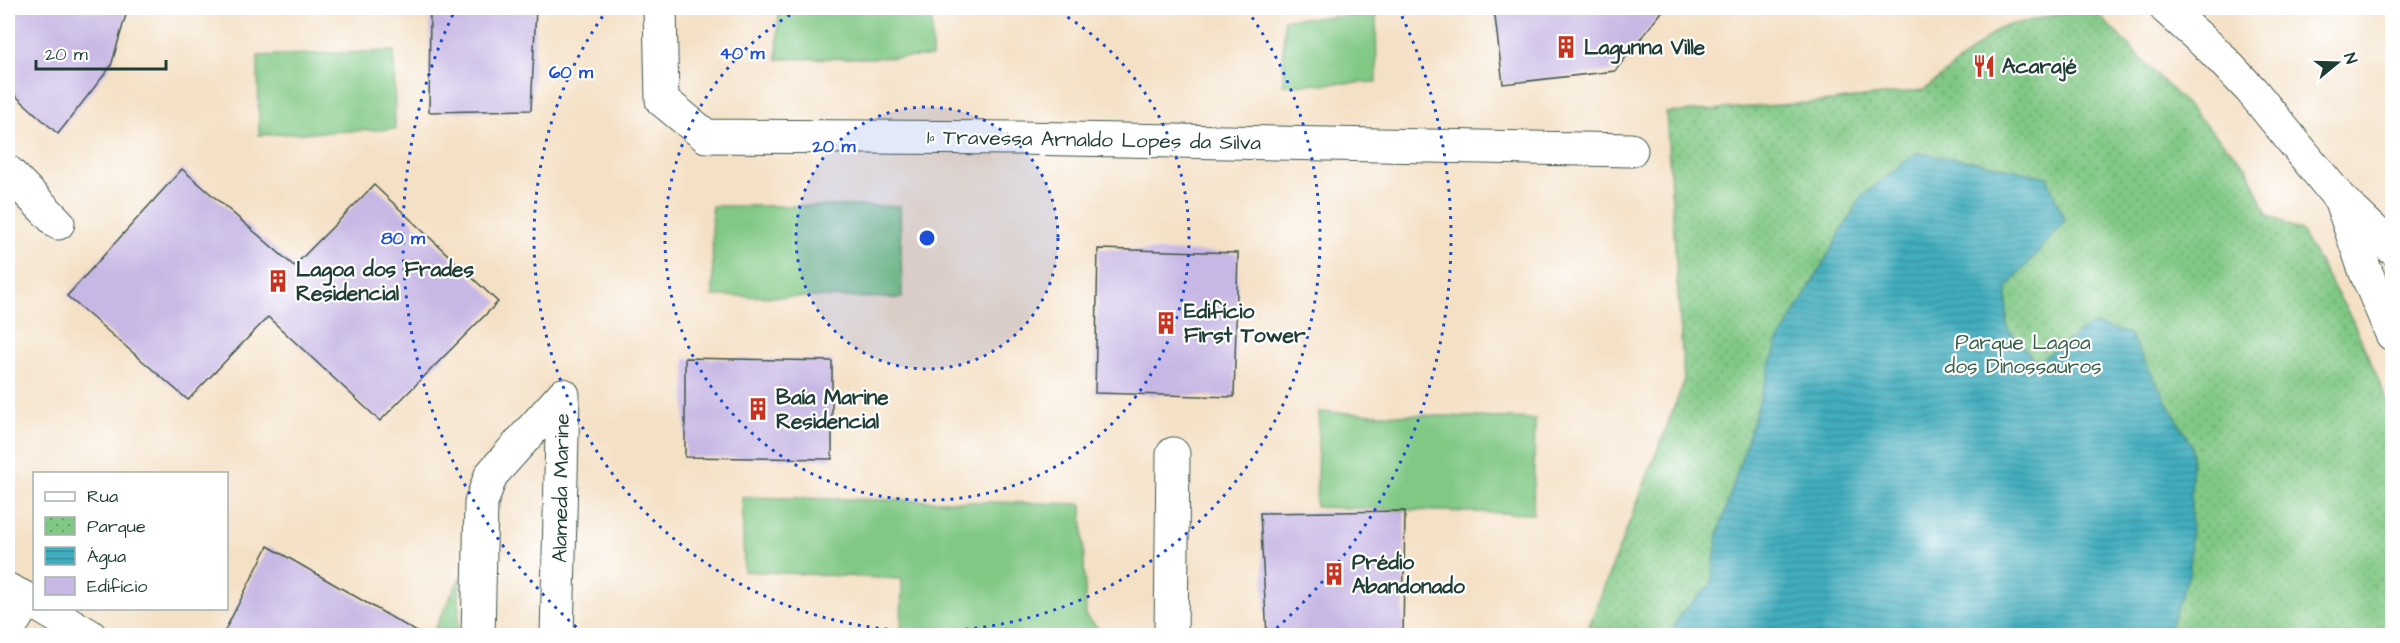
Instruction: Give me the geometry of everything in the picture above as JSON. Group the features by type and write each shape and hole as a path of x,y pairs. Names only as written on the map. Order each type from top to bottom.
{"street":[{"name":"1ª Travessa Arnaldo Lopes da Silva","path":"660,8 662,100 706,136 1018,138 1631,150"},
{"path":"2166,8 2213,50 2252,91 2340,199 2392,248"},
{"path":"8,172 58,223"},
{"path":"2340,199 2365,270 2392,334"},
{"name":"Alameda Marine","path":"478,636 481,502 491,475 563,395 557,636"},
{"path":"1171,636 1173,454"},
{"path":"45,610 90,636"}],"lane":[{"path":"10,636 30,601"}],"green space":[{"path":"779,8 932,8 932,57 777,59"},
{"name":"Parque Lagoa dos Dinossauros","path":"2092,8 2247,167 2268,215 2301,231 2352,319 2392,412 2392,635 1585,636 1684,382 1666,113 1822,102 1924,90 2001,27"},
{"path":"1376,15 1377,82 1283,85 1284,19"},
{"path":"394,51 395,129 259,135 258,56"},
{"path":"712,206 900,206 902,298 713,296"},
{"path":"1319,412 1535,419 1533,514 1316,507"},
{"path":"742,497 1082,504 1086,617 1106,635 901,635 902,579 744,571"},
{"path":"460,577 458,635 432,635"}],"water":[{"path":"1916,153 1978,162 2047,177 2065,221 2007,288 2007,328 2036,362 2092,324 2129,334 2192,446 2190,572 2167,635 1671,635 1680,614 1711,584 1718,534 1777,344 1861,197"}],"building":[{"path":"8,8 128,8 111,66 58,134 8,89"},
{"path":"430,8 536,8 531,110 429,112"},
{"name":"Lagunna Ville","path":"1494,8 1665,8 1615,71 1503,84"},
{"name":"Lagoa dos Frades Residencial","path":"182,169 294,266 374,185 498,302 380,421 268,317 188,400 67,296"},
{"name":"Edifício First Tower","path":"1098,249 1238,253 1234,397 1095,393"},
{"name":"Baía Marine Residencial","path":"685,358 832,361 832,459 685,457"},
{"name":"Prédio Abandonado","path":"1405,511 1403,636 1267,636 1260,513"},
{"path":"268,546 424,636 222,636"}],"place":[{"name":"Lagunna Ville","path":"1566,47"},
{"name":"Acarajé","path":"1984,66"},
{"name":"Lagoa dos Frades Residencial","path":"278,281"},
{"name":"Edifício First Tower","path":"1166,323"},
{"name":"Baía Marine Residencial","path":"758,409"},
{"name":"Prédio Abandonado","path":"1334,574"}]}
